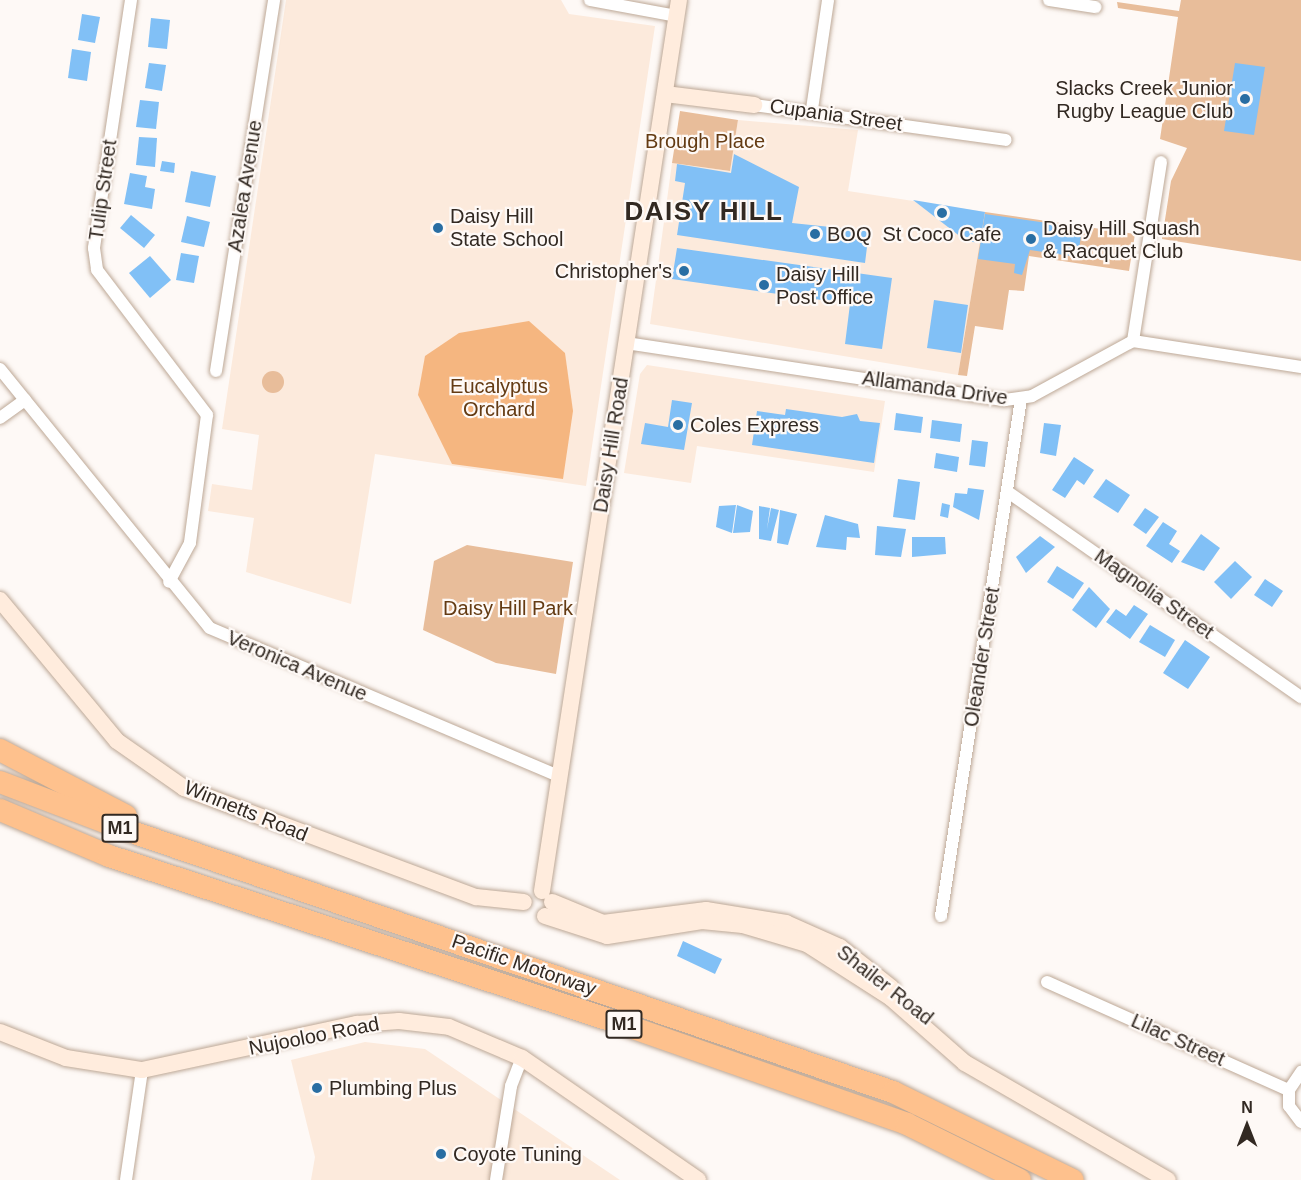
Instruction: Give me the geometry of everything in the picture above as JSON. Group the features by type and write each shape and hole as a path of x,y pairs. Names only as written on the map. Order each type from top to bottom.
{"highway":[{"path":"0,750 75,792 242,869"},
{"name":"Pacific Motorway","path":"0,782 242,869 893,1092 1073,1180"},
{"name":"Pacific Motorway","path":"0,810 109,856 619,1023 907,1124 1020,1180"}],"street":[{"name":"Tulip Street","path":"131,0 95,259 97,270 207,416 190,543 169,582"},
{"name":"Azalea Avenue","path":"216,371 274,0"},
{"path":"590,0 678,8"},
{"path":"812,109 828,0"},
{"path":"1049,0 1095,7"},
{"name":"Daisy Hill Road","path":"547,903 559,776 678,8"},
{"name":"Cupania Street","path":"665,94 754,105 812,109 1006,140"},
{"path":"1161,162 1133,341 1301,367"},
{"name":"Allamanda Drive","path":"626,343 1021,399 1133,341"},
{"name":"Veronica Avenue","path":"0,369 169,582 203,621 225,638 559,776"},
{"name":"Oleander Street","path":"941,916 1021,399"},
{"path":"0,418 25,400"},
{"name":"Magnolia Street","path":"1008,492 1301,696"},
{"name":"Winnetts Road","path":"0,600 117,741 183,788 476,897 524,902"},
{"path":"524,902 531,892 547,903"},
{"name":"Shailer Road","path":"524,902 529,914 547,903 603,922 706,910 786,923 840,947 876,974 992,1078 1168,1180"},
{"name":"Lilac Street","path":"1047,982 1289,1090"},
{"name":"Nujooloo Road","path":"0,1032 66,1058 142,1070 357,1024 399,1021 449,1027 522,1058 698,1180"},
{"path":"496,1180 511,1086 522,1058"},
{"path":"126,1180 142,1070"},
{"path":"1301,1072 1289,1090 1289,1106 1301,1122"}],"shaded area":[{"name":"Daisy Hill State School","path":"286,0 561,0 569,14 655,26 586,486 375,454 351,604 246,572 254,518 208,511 212,484 252,490 259,435 222,429"},
{"path":"738,120 858,130 848,191 985,212 958,375 650,324 672,163 730,171"},
{"path":"647,365 885,401 874,472 697,446 691,483 624,473 640,374"},
{"path":"365,1042 425,1049 620,1180 311,1180 315,1157 291,1060"}],"green space":[{"path":"1181,0 1301,0 1301,261 1162,239 1171,181 1187,148 1160,139 1178,17 1118,8 1117,2 1179,11"},
{"name":"Brough Place","path":"680,111 738,120 730,171 672,163"},
{"path":"985,212 1135,234 1129,271 1029,256 1024,291 1009,290 1003,330 975,326 967,376 958,375"},
{"name":"Eucalyptus Orchard","path":"529,321 565,353 573,411 563,479 452,464 418,395 425,356 459,333"},
{"path":"269,371 277,371 284,378 284,386 277,393 269,393 262,386 262,378"},
{"name":"Daisy Hill Park","path":"467,545 573,562 556,674 496,663 423,630 434,561"}],"building":[{"path":"82,14 100,17 95,43 78,40"},
{"path":"151,18 170,20 167,49 148,47"},
{"path":"72,49 91,52 87,81 68,78"},
{"path":"149,63 166,65 162,91 145,88"},
{"name":"Slacks Creek Junior Rugby League Club","path":"1235,63 1265,67 1254,135 1224,131"},
{"path":"140,100 159,102 156,129 136,127"},
{"path":"139,137 157,138 155,167 136,165"},
{"path":"734,154 799,187 792,223 869,231 865,263 677,235 685,183 675,181 677,164 731,173"},
{"path":"162,161 175,163 174,173 160,171"},
{"path":"191,171 216,176 210,207 185,202"},
{"path":"130,173 147,176 145,187 155,189 152,209 124,204"},
{"path":"913,200 985,212 980,243 966,241"},
{"name":"Daisy Hill Squash & Racquet Club","path":"985,214 1082,228 1078,257 1030,250 1022,275 1014,273 1015,264 978,259"},
{"path":"131,215 155,235 144,248 120,228"},
{"path":"187,216 210,222 204,247 181,242"},
{"path":"677,248 892,278 882,349 845,344 850,304 672,279"},
{"path":"181,253 199,256 194,283 176,280"},
{"path":"150,256 171,280 150,298 129,273"},
{"path":"934,300 968,305 961,353 927,348"},
{"name":"Coles Express","path":"672,400 692,403 684,450 641,444 645,423 668,427"},
{"path":"786,409 842,417 857,414 860,421 880,423 874,463 752,445 757,411 785,415"},
{"path":"896,413 923,417 921,433 894,430"},
{"path":"932,420 962,424 960,442 930,438"},
{"path":"1044,423 1061,425 1056,456 1040,453"},
{"path":"972,440 988,442 985,467 969,465"},
{"path":"936,453 959,457 957,472 934,468"},
{"path":"1074,457 1094,470 1084,485 1077,480 1065,498 1052,490"},
{"path":"898,479 920,482 915,520 893,517"},
{"path":"1106,479 1130,495 1118,513 1093,497"},
{"path":"968,488 984,490 979,520 953,507 955,493 967,494"},
{"path":"942,503 950,505 948,518 940,516"},
{"path":"736,505 732,533 716,527 719,506"},
{"path":"737,505 753,511 750,532 733,533"},
{"path":"759,506 770,508 767,529 771,508 779,510 771,541 759,539"},
{"path":"1145,508 1159,517 1146,534 1133,525"},
{"path":"780,510 797,514 788,545 777,543"},
{"path":"825,515 858,524 860,538 847,537 846,550 816,547"},
{"path":"1163,522 1177,531 1169,544 1180,551 1172,563 1146,546"},
{"path":"877,526 906,529 901,557 875,555"},
{"path":"1201,534 1220,548 1204,571 1181,562"},
{"path":"1040,536 1055,547 1026,573 1016,557"},
{"path":"912,537 945,537 946,554 912,557"},
{"path":"1235,561 1252,577 1231,599 1214,582"},
{"path":"1057,566 1084,583 1073,599 1047,582"},
{"path":"1265,579 1283,591 1272,607 1254,595"},
{"path":"1089,587 1110,609 1096,628 1072,610"},
{"path":"1134,605 1148,614 1130,639 1106,622 1116,609 1126,616"},
{"path":"1150,625 1175,640 1165,657 1139,642"},
{"path":"1185,640 1210,657 1188,689 1163,673"},
{"path":"683,941 722,959 715,974 677,956"}],"place":[{"name":"Slacks Creek Junior Rugby League Club","path":"1245,99"},
{"name":"St Coco Cafe","path":"942,213"},
{"name":"Daisy Hill State School","path":"438,228"},
{"name":"BOQ","path":"815,234"},
{"name":"Daisy Hill Squash & Racquet Club","path":"1031,239"},
{"name":"Christopher's","path":"684,271"},
{"name":"Daisy Hill Post Office","path":"764,285"},
{"name":"Coles Express","path":"678,425"},
{"name":"Plumbing Plus","path":"317,1088"},
{"name":"Coyote Tuning","path":"441,1154"}],"district":[{"name":"DAISY HILL","path":"704,212"}]}
